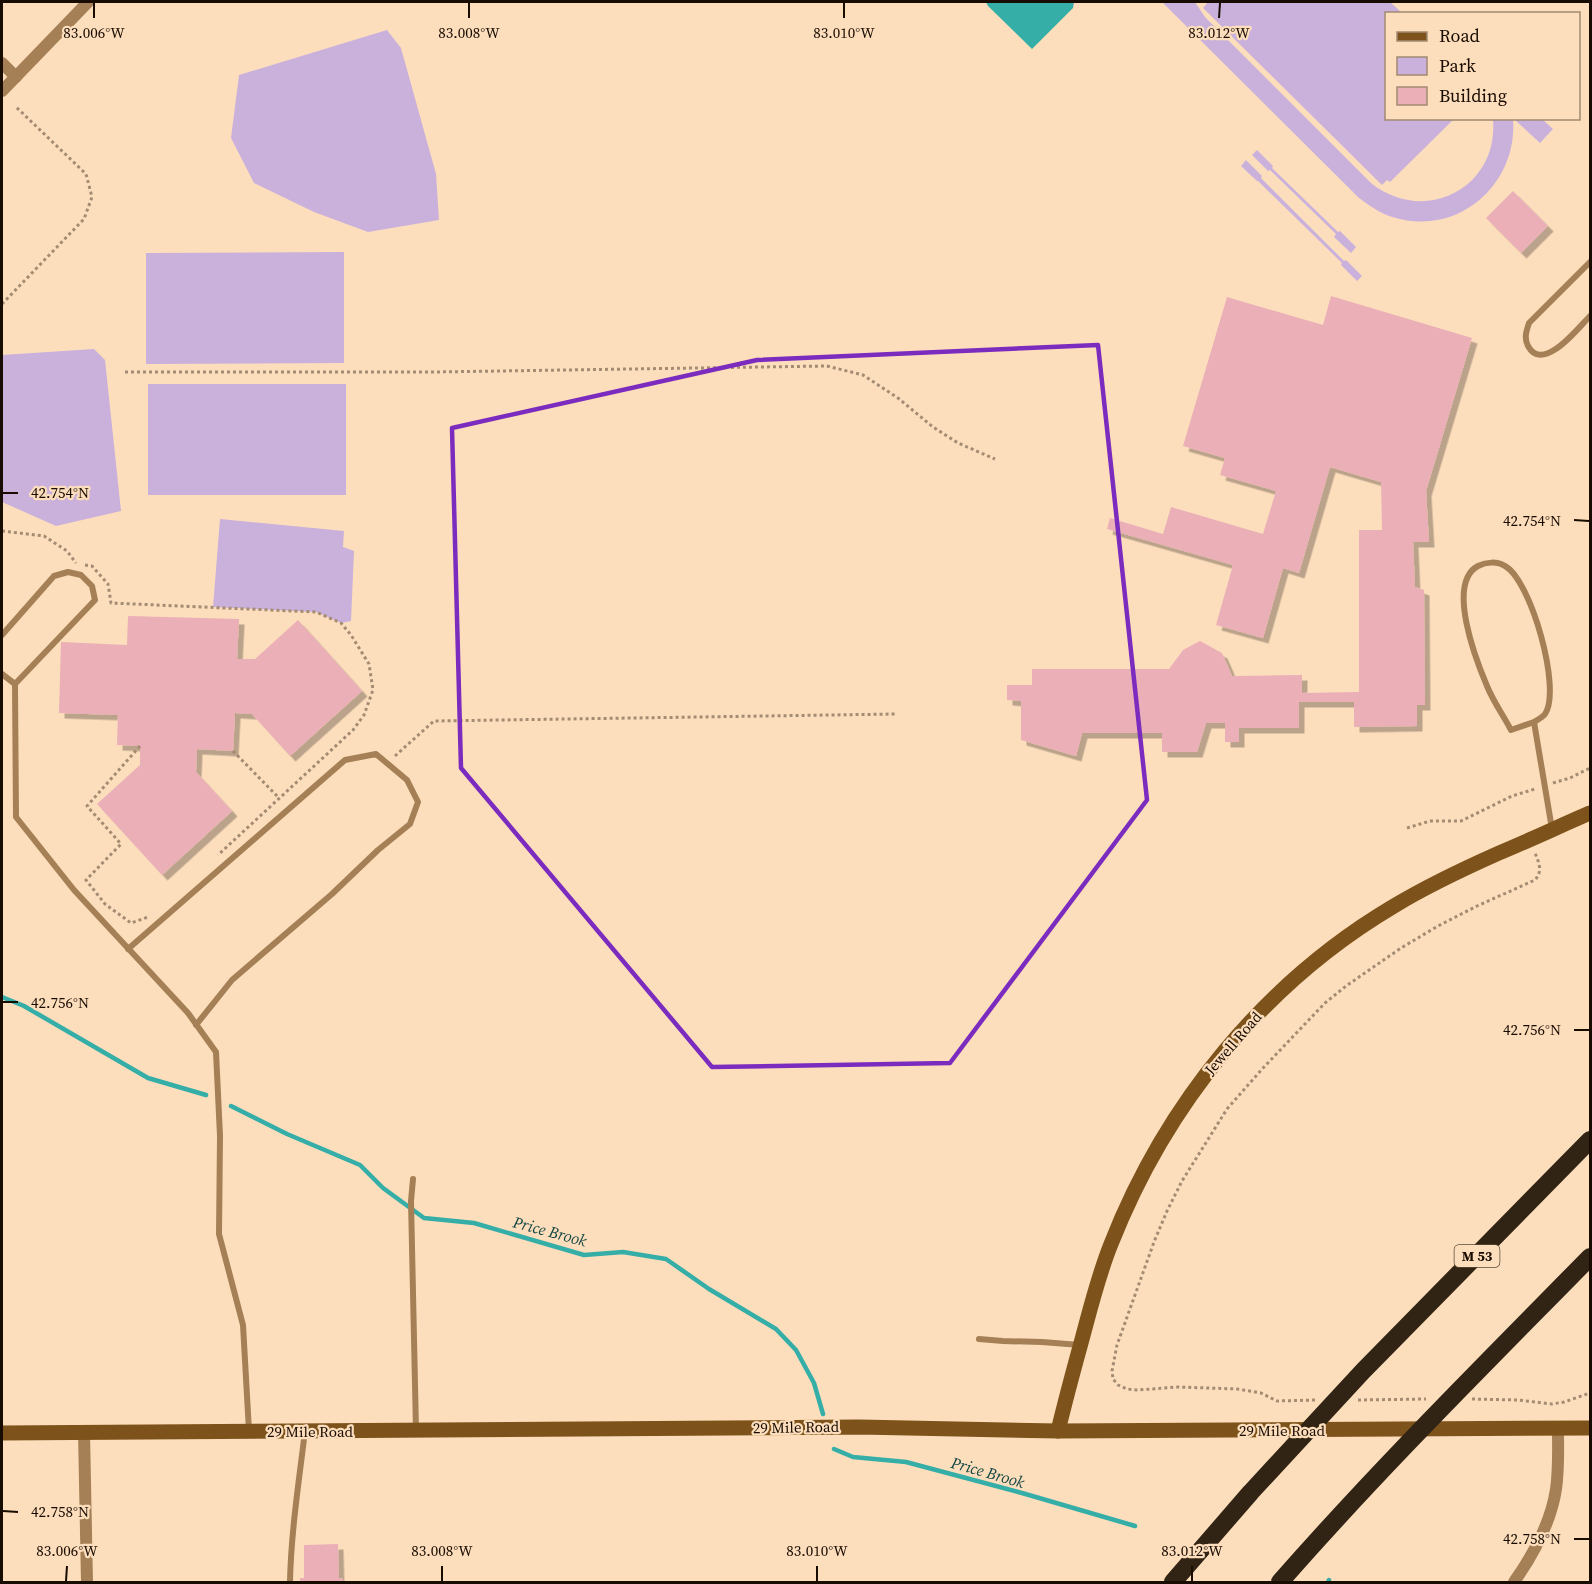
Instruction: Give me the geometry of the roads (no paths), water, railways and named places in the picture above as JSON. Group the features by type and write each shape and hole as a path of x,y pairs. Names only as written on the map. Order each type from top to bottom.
{"highway":[{"name":"M 53","path":"1173,1582 1251,1492 1363,1371 1590,1140"},
{"path":"1280,1582 1378,1474 1463,1392 1590,1257"}],"main road":[{"name":"Jewell Road","path":"1058,1431 1100,1274 1141,1176 1179,1112 1202,1079 1242,1030 1314,962 1385,911 1430,886 1590,813"},
{"name":"29 Mile Road","path":"2,1433 859,1427 1058,1431 1590,1428"}],"street":[{"path":"2,91 88,2"},
{"path":"2,63 16,77"},
{"path":"1514,1582 1529,1561 1545,1526 1556,1491 1559,1463 1557,1428"},
{"path":"84,1432 87,1582"}],"lane":[{"path":"1590,262 1529,324 1526,341 1530,350 1540,354 1558,349 1590,316"},
{"path":"1494,562 1506,566 1525,592 1535,615 1543,641 1549,704 1544,715 1534,722 1511,730 1487,687 1469,637 1464,594 1466,580 1472,569 1482,564 1494,562"},
{"path":"2,635 54,576 68,572 81,575 92,586 95,600 15,684 16,817 74,890 188,1013 216,1052 220,1136 219,1234 243,1324 249,1431"},
{"path":"2,674 15,684"},
{"path":"1534,722 1552,829"},
{"path":"128,949 345,760 376,754 407,780 418,802 410,824 232,980 196,1025"},
{"path":"413,1179 411,1214 416,1430"},
{"path":"979,1339 1080,1346"},
{"path":"290,1582 305,1431"}],"water":[{"path":"986,2 1074,2 1073,8 1032,49"}],"waterway":[{"name":"Price Brook","path":"2,997 24,1006 148,1078 206,1095"},
{"name":"Price Brook","path":"231,1106 287,1134 360,1165 383,1188 424,1218 474,1223 584,1255 623,1252 666,1259 709,1289 776,1329 796,1350 814,1383 823,1414"},
{"name":"Price Brook","path":"834,1449 853,1457 906,1462 1135,1526"}]}
